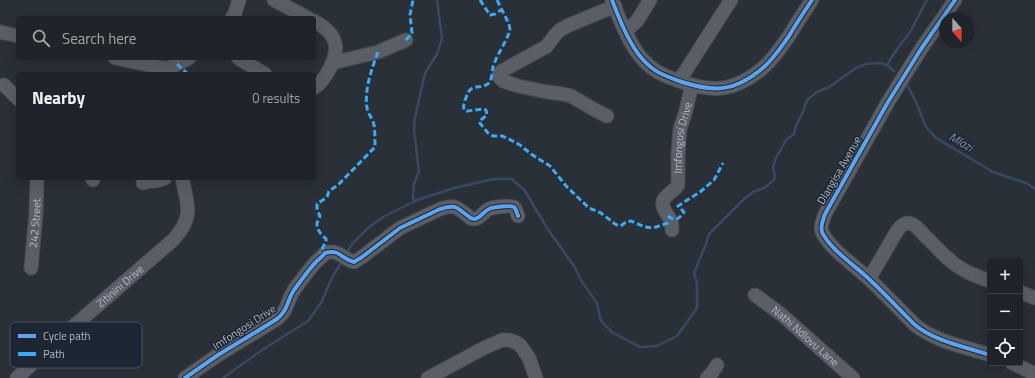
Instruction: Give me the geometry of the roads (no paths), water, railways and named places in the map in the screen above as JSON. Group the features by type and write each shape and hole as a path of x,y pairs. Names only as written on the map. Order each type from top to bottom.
{"street":[{"path":"233,16 239,0"},
{"path":"274,0 304,16"},
{"path":"626,31 637,21 650,0"},
{"path":"679,81 731,0"},
{"path":"607,116 571,96 547,92 503,81 499,76 500,72 546,47 560,30 613,3 632,44 639,55 653,70 662,75 703,88 716,89 729,87 754,75 777,54 812,0"},
{"name":"Dlangisa Avenue","path":"955,0 921,49 892,95 825,214 821,227 827,240 834,248 869,279 921,330 928,335 987,354"},
{"path":"316,22 327,29 334,40 336,48 332,63 326,76 316,87"},
{"path":"0,32 16,36"},
{"path":"332,63 378,52 406,40"},
{"path":"124,60 170,71 186,60"},
{"path":"242,60 262,72"},
{"path":"4,85 16,97"},
{"name":"Imfongosi Drive","path":"672,230 671,222 663,202 678,185 680,129 686,114 692,85"},
{"name":"242 Street","path":"31,268 36,214 37,180"},
{"path":"143,183 147,181 163,180"},
{"name":"Zitinini Drive","path":"79,322 179,235 187,220 188,213 182,180"},
{"name":"Imfongosi Drive","path":"185,378 218,355 281,316 288,306 292,294 316,262 325,253 338,253 354,262 400,228 440,209 451,206 458,208 473,219 488,209 495,207 513,207 515,208 518,216"},
{"path":"869,279 897,231 904,224 910,224 920,230 951,262 969,273 987,280"},
{"path":"1023,293 1035,298"},
{"name":"Nathi Ndlovu Lane","path":"756,295 782,315 848,376"},
{"path":"428,378 502,340 509,340 520,345 529,358 536,378"},
{"path":"707,378 717,365"},
{"path":"1018,366 1035,374"},
{"name":"Zitinini Drive","path":"17,378 28,368"}],"waterway":[{"path":"414,202 414,184 419,172 414,130 415,118 425,73 437,54 442,38 437,0"},
{"path":"887,65 910,32 927,0"},
{"path":"347,253 352,244 368,228 383,217 417,200 454,188 494,179 512,179 525,191 547,228 574,266 582,282 597,303 601,321 613,333 640,347 657,346 677,336 697,308 697,283 694,273 709,234 744,199 753,192 764,188 774,180 775,176 773,167 776,158 786,140 794,134 807,100 817,92 829,87 856,68 866,64 879,63 887,65 894,71"},
{"name":"Mlazi","path":"905,81 916,102 926,127 936,138 993,172 1026,183 1035,189"},
{"path":"223,378 262,350 308,321 321,303 332,278 342,261"}]}
